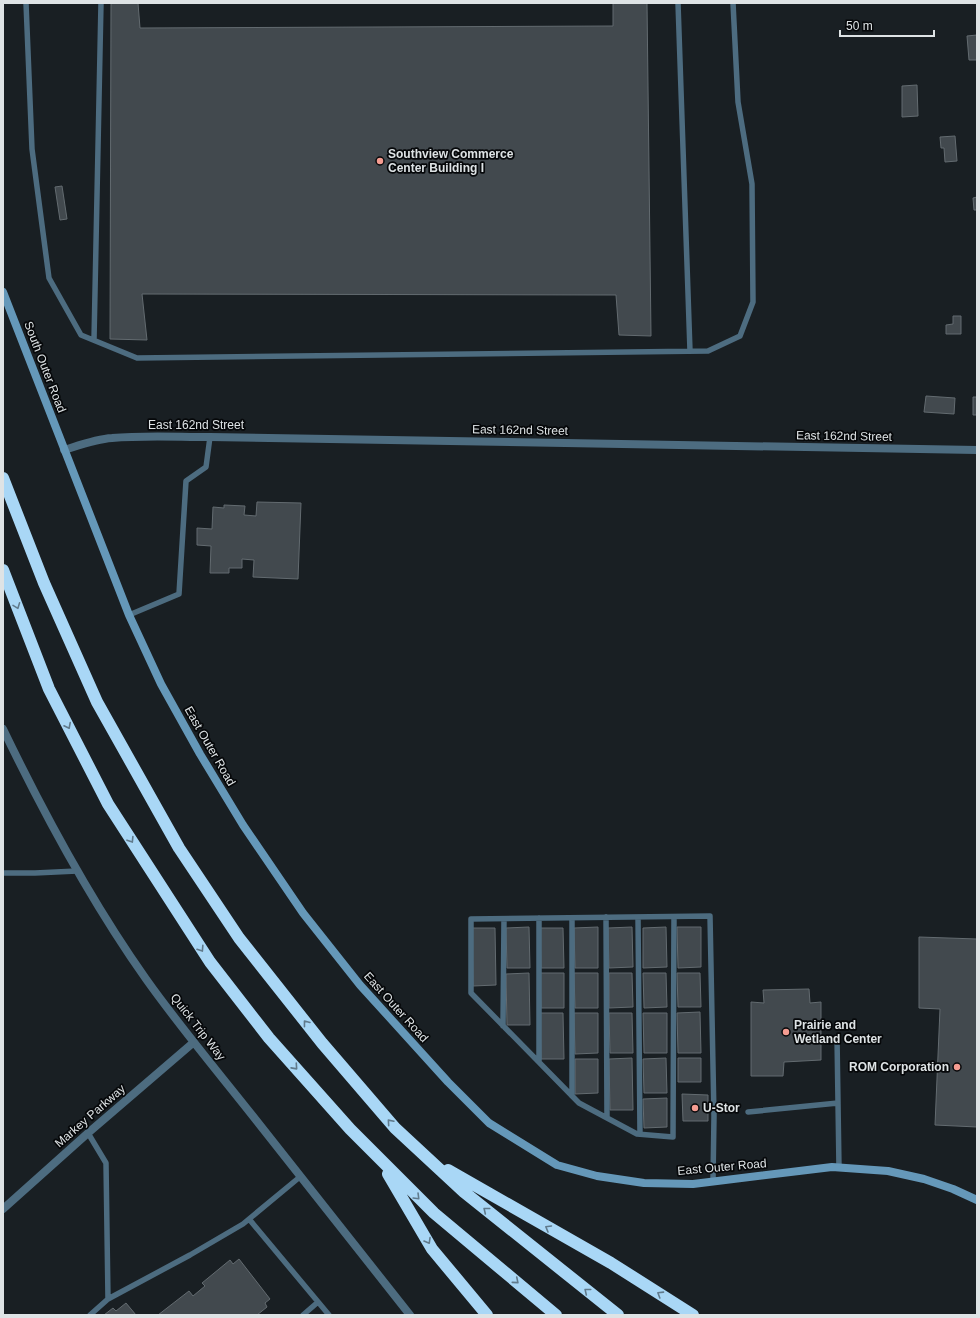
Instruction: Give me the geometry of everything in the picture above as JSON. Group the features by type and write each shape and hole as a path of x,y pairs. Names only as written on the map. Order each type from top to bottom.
{"highway":[{"path":"3,478 44,583 97,702 179,848 239,938 322,1043 395,1128 464,1192 618,1315"},
{"path":"3,570 49,689 108,804 210,962 269,1038 350,1130 434,1214 556,1315"},
{"path":"380,1159 432,1249 487,1315"},
{"path":"429,1160 611,1264 693,1315"}],"street":[{"name":"South Outer Road","path":"3,292 64,450"},
{"name":"East 162nd Street","path":"64,450 111,438 210,437 977,450"},
{"name":"East Outer Road","path":"64,450 129,615 161,684 200,754 243,825 303,913 360,985 448,1082 489,1123 557,1165 597,1176 644,1183 693,1184 802,1170 839,1168 888,1170 924,1179 953,1189 977,1200"},
{"name":"Quick Trip Way","path":"3,729 36,798 77,872 101,912 145,978 410,1315"},
{"name":"Markey Parkway","path":"3,1209 88,1133 194,1042"}],"lane":[{"path":"26,3 32,149 49,278 81,335 137,358 708,351 740,336 753,302 752,184 738,102 733,3"},
{"path":"94,340 101,3"},
{"path":"678,3 690,351"},
{"path":"129,615 179,594 186,480 206,467 210,437"},
{"path":"3,873 35,874 77,872"},
{"path":"674,917 673,1137 640,1134 579,1103 470,993 471,919 710,916 714,1108 713,1181"},
{"path":"606,917 607,1118"},
{"path":"638,917 640,1134"},
{"path":"539,918 539,1062"},
{"path":"572,918 572,1096"},
{"path":"503,1026 504,919"},
{"path":"838,1036 839,1168"},
{"path":"748,1112 838,1103"},
{"path":"88,1133 106,1163 108,1299"},
{"path":"90,1315 108,1299 190,1255 249,1219 302,1176"},
{"path":"249,1219 329,1315"},
{"path":"303,1315 318,1302"}],"building":[{"name":"Southview Commerce Center Building I","path":"111,3 138,3 140,28 613,26 613,3 647,3 651,336 619,335 616,295 142,294 147,340 110,339"},
{"path":"977,35 977,60 969,60 967,36"},
{"path":"917,85 918,116 902,117 902,86"},
{"path":"955,136 957,161 945,162 944,148 941,148 940,137"},
{"path":"62,186 67,219 60,220 55,187"},
{"path":"977,197 977,210 974,210 973,198"},
{"path":"953,316 961,316 961,334 946,334 946,325 953,324"},
{"path":"926,396 955,398 954,414 924,412"},
{"path":"973,397 977,397 977,415 973,415"},
{"path":"257,502 301,503 298,579 253,577 254,560 242,559 242,568 229,568 229,573 210,573 211,546 197,545 197,528 212,529 213,507 224,508 224,505 245,506 244,515 256,516"},
{"path":"529,927 530,968 507,968 506,928"},
{"path":"598,927 598,968 575,968 574,928"},
{"path":"632,927 633,967 609,968 608,928"},
{"path":"666,927 667,967 643,968 643,928"},
{"path":"677,927 701,927 701,967 678,968"},
{"path":"472,928 495,928 496,985 473,986"},
{"path":"540,928 563,928 564,968 541,968"},
{"name":"ROM Corporation","path":"919,937 977,939 977,1127 935,1125 940,1009 919,1008"},
{"path":"529,973 530,1025 507,1025 506,974"},
{"path":"540,973 564,973 564,1008 541,1008"},
{"path":"574,973 598,973 598,1008 575,1008"},
{"path":"609,973 632,973 633,1007 609,1008"},
{"path":"643,973 666,973 667,1007 644,1008"},
{"path":"677,973 700,973 701,1007 678,1007"},
{"name":"Prairie and Wetland Center","path":"809,989 810,1003 821,1002 821,1060 784,1062 783,1076 751,1076 751,1002 764,1003 763,990"},
{"path":"700,1012 701,1053 678,1053 677,1013"},
{"path":"540,1013 563,1013 564,1059 541,1059"},
{"path":"574,1013 598,1013 598,1053 575,1054"},
{"path":"609,1013 632,1013 633,1053 610,1053"},
{"path":"643,1013 667,1013 667,1053 644,1053"},
{"path":"632,1058 633,1110 610,1110 609,1059"},
{"path":"666,1058 667,1093 644,1093 643,1059"},
{"path":"678,1058 701,1058 701,1082 678,1082"},
{"path":"575,1059 598,1059 598,1093 575,1094"},
{"name":"U-Stor","path":"682,1094 708,1095 708,1121 683,1121"},
{"path":"667,1098 667,1127 644,1128 643,1099"},
{"path":"239,1259 270,1299 265,1303 267,1307 257,1315 158,1315 189,1291 193,1296 205,1286 202,1283 230,1260 233,1264"},
{"path":"126,1303 136,1315 104,1315 113,1308 116,1311"}],"place":[{"name":"Southview Commerce Center Building I","path":"380,161"},
{"name":"Prairie and Wetland Center","path":"786,1032"},
{"name":"ROM Corporation","path":"957,1067"},
{"name":"U-Stor","path":"695,1108"}]}
